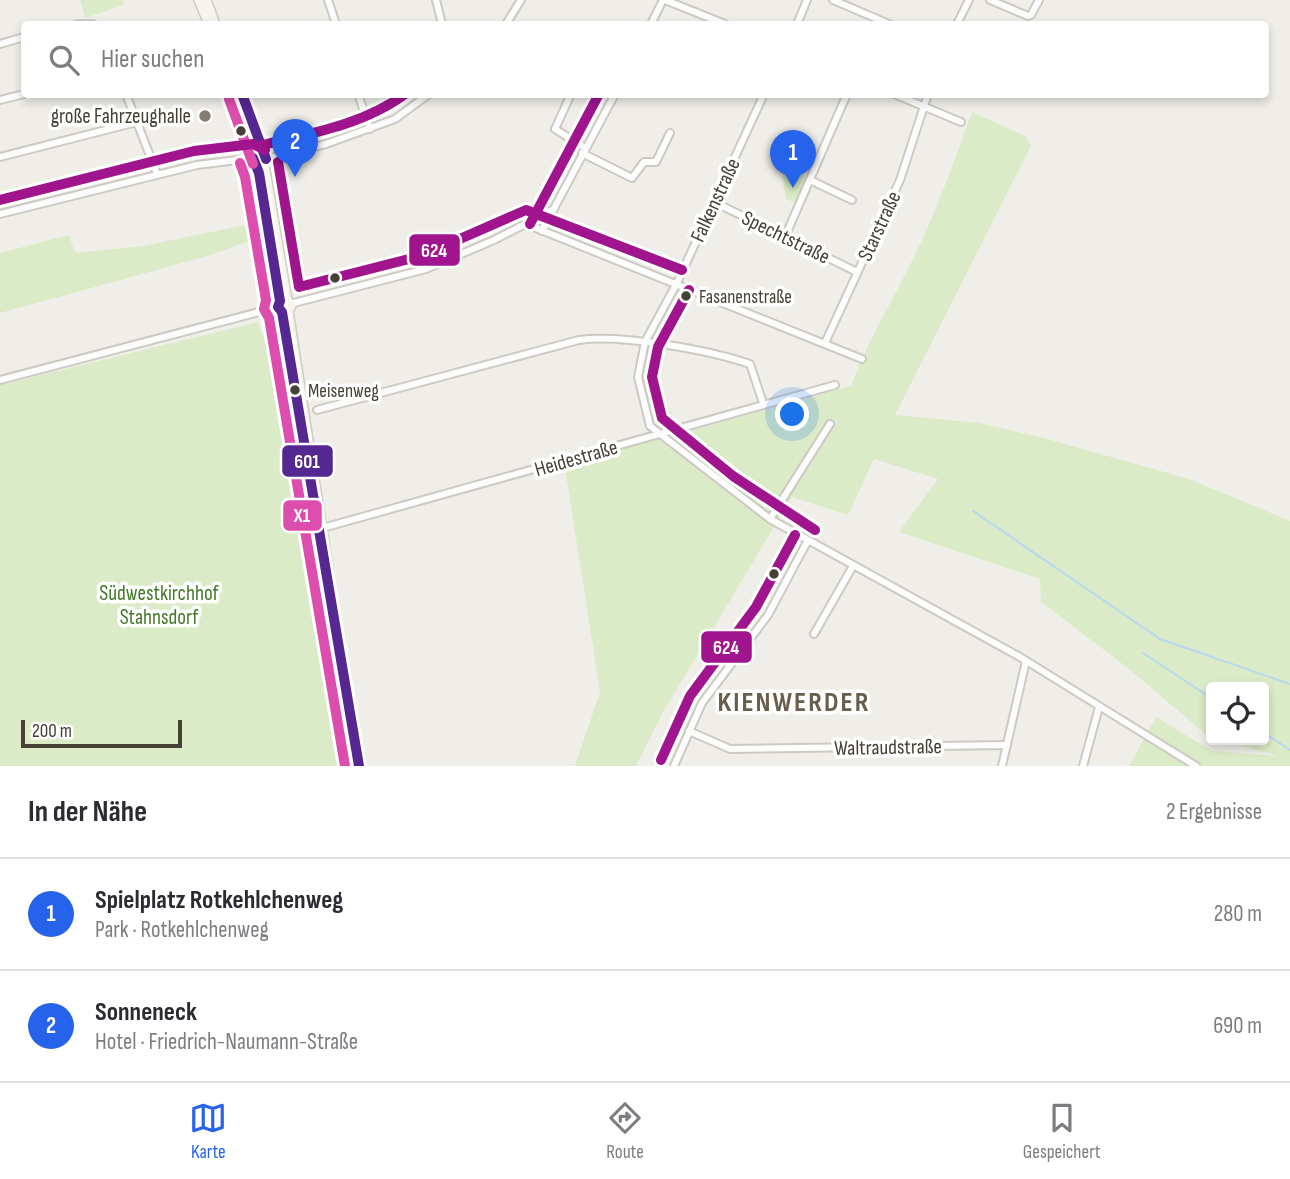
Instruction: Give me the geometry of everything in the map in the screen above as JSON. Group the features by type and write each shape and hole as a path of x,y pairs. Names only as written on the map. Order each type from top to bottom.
{"street":[{"path":"199,0 208,21"},
{"path":"206,0 214,21"},
{"path":"328,0 335,21"},
{"path":"436,0 441,21"},
{"path":"508,21 521,0"},
{"path":"653,21 664,0 717,21"},
{"path":"798,21 807,0"},
{"path":"833,0 882,21"},
{"path":"958,21 969,0"},
{"path":"990,0 1028,16 1039,0"},
{"path":"0,44 21,38"},
{"path":"0,100 21,95"},
{"path":"128,98 157,174"},
{"path":"236,98 259,159"},
{"path":"243,98 259,159 359,766"},
{"path":"359,98 370,129"},
{"path":"0,214 157,174 228,159 259,159 326,144 395,119 424,98"},
{"path":"569,98 555,129 584,150 632,177 644,162 656,162 670,133"},
{"path":"542,231 613,98"},
{"name":"Falkenstraße","path":"645,342 677,283 762,98"},
{"path":"785,237 846,98"},
{"path":"903,98 961,122"},
{"name":"Starstraße","path":"825,343 900,180 927,98"},
{"path":"0,157 137,122"},
{"path":"810,180 852,200"},
{"name":"Spechtstraße","path":"714,202 857,272"},
{"path":"0,380 426,269 554,209"},
{"path":"526,223 862,359"},
{"path":"317,410 579,340 605,337 645,342 750,364 763,403"},
{"path":"645,342 639,387 646,418 659,434 770,519 1026,661 1196,766"},
{"name":"Heidestraße","path":"320,528 835,385"},
{"path":"770,519 830,424"},
{"path":"674,766 702,703 768,615 807,541"},
{"path":"814,634 853,566"},
{"path":"1002,766 1026,661"},
{"path":"1083,766 1099,707"},
{"name":"Waltraudstraße","path":"689,731 730,749 1007,745"}],"green space":[{"path":"80,0 122,0 124,5 85,18"},
{"path":"972,112 1025,136 1031,146 895,415 979,423 1044,438 1189,479 1290,521 1290,766 1129,766 1156,717 1212,751 1278,756 1237,745 1269,745 1269,682 1206,682 1206,734 1129,669 1041,602 1040,579 899,532 938,479 874,459 848,515 792,497 662,714 636,766 575,766 600,692 564,461 659,434 682,433 851,386 869,343 924,235"},
{"path":"786,168 806,176 796,203 786,199 782,177"},
{"path":"260,222 262,237 204,257 0,313 0,253 69,235 75,253 143,246"},
{"name":"Südwestkirchhof Stahnsdorf","path":"258,322 286,398 349,766 0,766 0,385"},
{"path":"641,365 680,426 665,430 650,421 640,387"}],"waterway":[{"path":"973,511 1160,639 1290,684"},
{"path":"1143,653 1206,695"},
{"path":"1269,736 1290,750"}],"transit line":[{"name":"601","path":"243,98 266,159"},
{"name":"624","path":"263,145 355,120 399,98"},
{"name":"624","path":"530,224 597,98"},
{"name":"X1","path":"229,99 253,164"},
{"name":"624","path":"0,200 194,151 253,144 265,150"},
{"name":"601","path":"253,158 259,173 280,301 278,307 282,312 359,766"},
{"name":"624","path":"278,162 299,287 421,256 526,210 682,270"},
{"name":"X1","path":"240,163 245,177 266,300 264,309 269,318 345,766"},
{"name":"624","path":"689,290 658,347 652,377 662,418 733,476 815,530"},
{"name":"624","path":"661,760 690,696 756,607 795,535"}],"place":[{"name":"große Fahrzeughalle","path":"205,116"},
{"name":"Sonneneck","path":"295,177"},
{"name":"Spielplatz Rotkehlchenweg","path":"793,188"},
{"name":"Fasanenstraße","path":"686,296"},
{"name":"Meisenweg","path":"295,390"}],"district":[{"name":"KIENWERDER","path":"794,701"}]}
